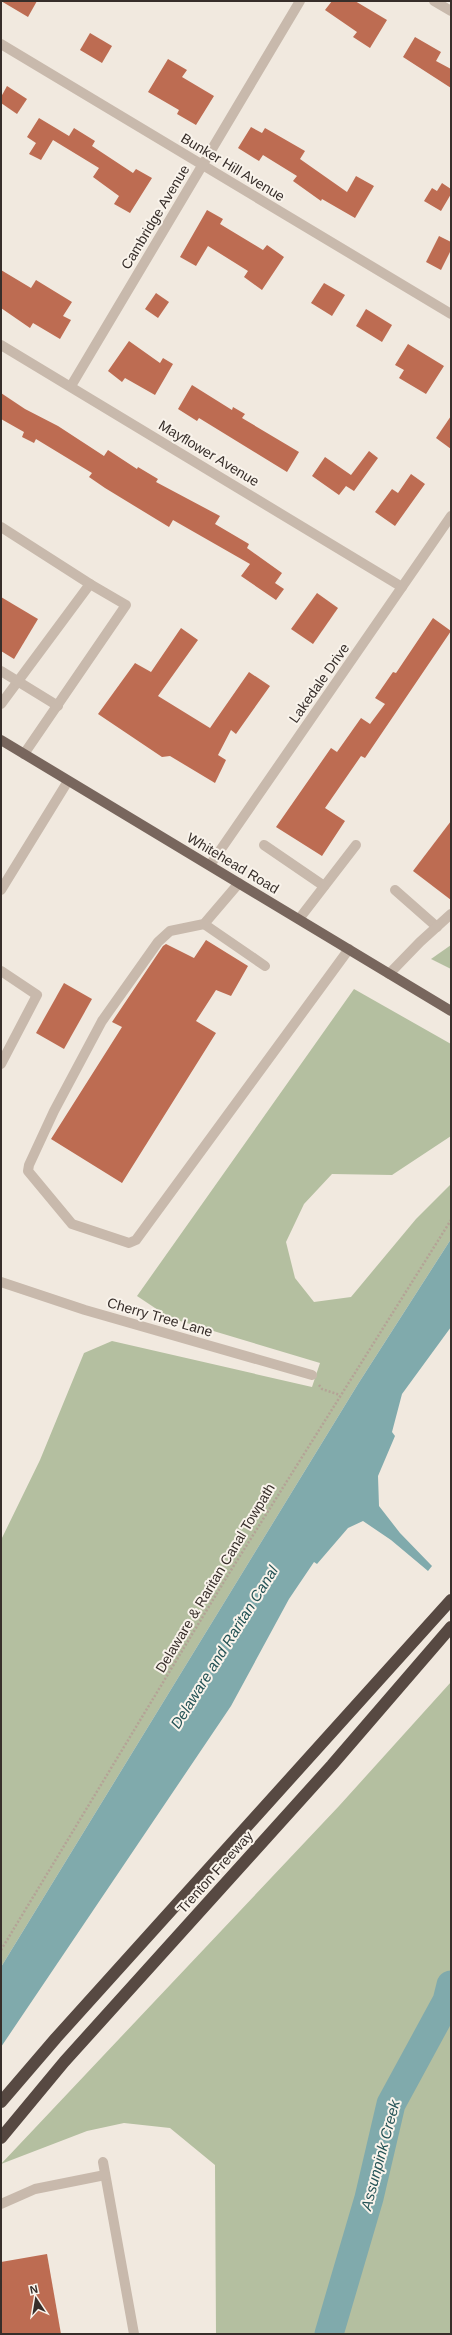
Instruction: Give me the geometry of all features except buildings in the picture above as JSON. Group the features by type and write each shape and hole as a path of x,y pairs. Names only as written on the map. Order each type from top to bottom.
{"highway":[{"name":"Trenton Freeway","path":"1,2102 56,2038 451,1600"},
{"name":"Trenton Freeway","path":"1,2138 68,2057 332,1765 451,1627"}],"main road":[{"name":"Whitehead Road","path":"1,740 451,1011"}],"street":[{"name":"Cambridge Avenue","path":"71,386 300,1"},
{"path":"434,1 451,11"},
{"name":"Bunker Hill Avenue","path":"1,44 451,314"},
{"name":"Mayflower Avenue","path":"1,344 402,586"},
{"name":"Lakedale Drive","path":"210,865 451,516"},
{"path":"1,528 126,605 24,754"},
{"path":"1,704 90,584"},
{"path":"1,671 58,706"},
{"path":"1,890 68,781"},
{"path":"264,845 324,886"},
{"path":"299,919 356,846"},
{"path":"239,883 204,924 170,931 158,942 102,1021 54,1111 29,1165 30,1175 72,1224 129,1243 136,1240 348,949"},
{"path":"394,890 437,927"},
{"path":"389,974 451,914"},
{"path":"204,924 265,966"},
{"path":"1,971 37,995 1,1064"},
{"name":"Cherry Tree Lane","path":"1,1282 85,1310 312,1375"},
{"path":"102,2162 134,2334"},
{"path":"1,2204 35,2189 105,2176"}],"path":[{"name":"Delaware & Raritan Canal Towpath","path":"1,1950 228,1575 451,1220"},
{"path":"312,1375 322,1389 340,1395"}],"green space":[{"path":"451,945 451,969 431,959"},
{"path":"354,989 451,1044 451,1136 392,1175 332,1174 304,1204 286,1242 295,1278 314,1302 351,1297 416,1219 451,1184 451,1239 358,1384 1,1967 1,1540 40,1460 84,1353 112,1341 312,1387 320,1363 170,1318 137,1296"},
{"path":"451,1682 451,2334 216,2334 215,2165 170,2128 124,2123 87,2131 1,2164 339,1806"}],"water":[{"name":"Delaware and Raritan Canal","path":"451,1239 451,1327 402,1394 392,1432 395,1436 378,1476 379,1506 400,1533 432,1566 428,1571 391,1540 363,1521 348,1528 317,1564 314,1562 289,1599 231,1706 1,2047 1,1967 358,1384"}],"waterway":[{"name":"Assunpink Creek","path":"329,2334 369,2198 391,2104 447,2001 451,1985"}]}
